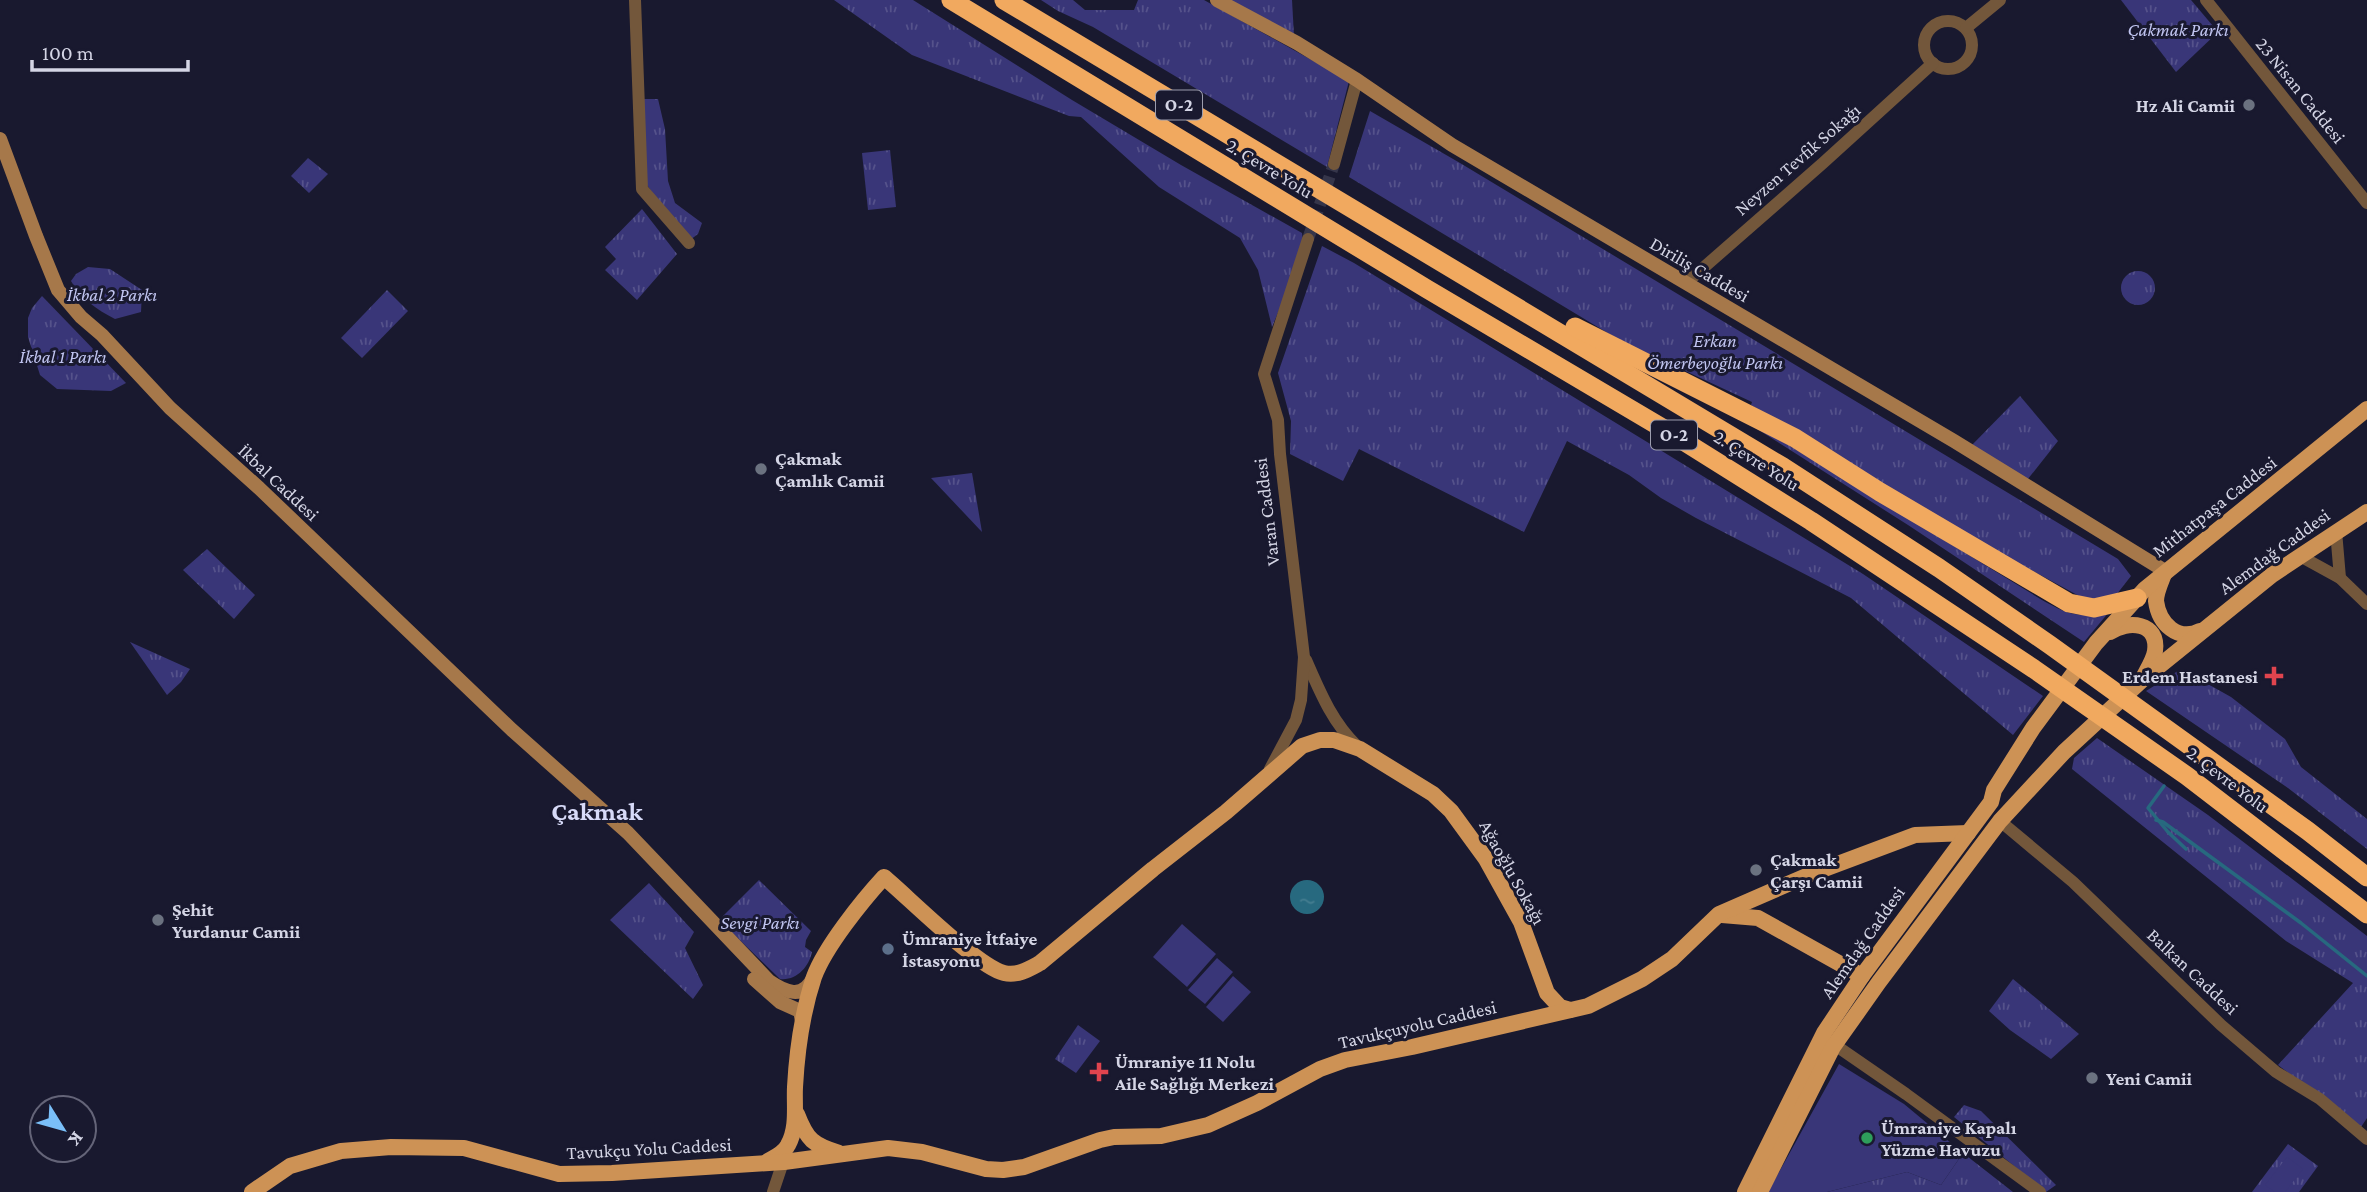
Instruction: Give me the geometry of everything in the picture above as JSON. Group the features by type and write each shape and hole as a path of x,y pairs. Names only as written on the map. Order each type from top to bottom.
{"highway":[{"name":"2. Çevre Yolu","path":"951,0 1427,289 1669,432 1811,521 2034,669 2165,761 2367,914"},
{"name":"2. Çevre Yolu","path":"1004,0 1772,460 2050,645 2308,831 2367,877"},
{"path":"1354,209 1610,346 1773,426 2069,603 2094,608 2137,598"}],"main road":[{"name":"Diriliş Caddesi","path":"1217,0 1297,43 1452,145 1954,441 2165,571"},
{"name":"İkbal Caddesi","path":"0,139 58,290 81,317 102,335 170,408 259,488 512,730 628,833 758,971 783,990 798,992"},
{"name":"Mithatpaşa Caddesi","path":"2033,728 2096,643 2165,571 2224,527 2367,410"},
{"name":"Alemdağ Caddesi","path":"1760,1192 1835,1045 2000,821 2064,752 2142,680 2272,575 2367,512"},
{"path":"2165,571 2156,601 2163,621 2180,635 2192,635 2205,629"},
{"path":"2096,643 2125,625 2140,624 2148,629 2155,651 2142,680"},
{"name":"Alemdağ Caddesi","path":"1745,1192 1821,1039 1862,976 1991,802 1994,790 2033,728"},
{"name":"Varan Caddesi","path":"815,973 863,901 884,877 980,960 1003,973 1023,972 1040,963 1264,781 1302,746 1320,740 1334,740 1360,749"},
{"name":"Ağaoğlu Sokağı","path":"1360,749 1433,794 1466,828 1521,922 1547,993"},
{"name":"İkbal Caddesi","path":"597,807 756,981 780,1002 800,1011 802,1021"},
{"name":"Tavukçuyolu Caddesi","path":"767,1162 785,1155 845,1155 888,1148 922,1152 1003,1170 1024,1167 1107,1139 1161,1136 1194,1130 1345,1060 1413,1054 1529,1020 1588,1006 1642,979 1672,959 1719,914 1811,874 1915,835 1968,833"},
{"path":"1719,914 1758,918 1862,976"},
{"path":"790,1006 802,1003 803,997 798,992 807,988 815,973"},
{"path":"785,1155 792,1137 796,1112 795,1090 802,1021 815,973"},
{"path":"1547,993 1560,1007 1570,1010"},
{"path":"1529,1020 1545,1006 1547,993"},
{"path":"796,1112 804,1133 813,1142 845,1155"},
{"name":"Tavukçu Yolu Caddesi","path":"253,1192 290,1166 341,1151 391,1147 464,1148 559,1174 767,1162"}],"street":[{"path":"635,0 642,188 689,243"},
{"path":"1966,29 2000,0"},
{"name":"23 Nisan Caddesi","path":"2206,0 2367,203"},
{"path":"1945,21 1960,24 1966,29 1972,42 1969,56 1964,62 1952,68 1933,63 1925,50 1924,41 1931,28 1945,21"},
{"name":"Neyzen Tevfik Sokağı","path":"1686,283 1933,63"},
{"path":"1334,164 1357,80"},
{"name":"Varan Caddesi","path":"1264,781 1296,720 1301,701 1304,657 1278,420 1264,373 1308,239"},
{"path":"2336,531 2340,578"},
{"path":"2300,556 2340,578 2367,604"},
{"path":"1304,657 1334,719 1360,749"},
{"name":"Balkan Caddesi","path":"2000,821 2073,882 2221,1025 2276,1072 2320,1099 2367,1139"},
{"path":"1835,1045 2040,1192"},
{"path":"773,1192 785,1155"}],"green space":[{"path":"834,0 913,0 1072,100 1302,233 1304,250 1272,327 1258,270 1240,238 1159,187 1081,117 1069,116 912,55"},
{"path":"1041,0 1073,0 1085,10 1134,10 1138,0 1204,0 1349,81 1327,167 1093,27"},
{"path":"1228,0 1292,0 1294,36"},
{"name":"Çakmak Parkı","path":"2121,0 2191,0 2218,32 2176,72"},
{"path":"643,99 658,99 665,129 668,181 675,203 702,223 698,234 690,240 647,185"},
{"name":"Erkan Ömerbeyoğlu Parkı","path":"1370,111 2118,559 2131,576 2113,599 2081,597 1955,529 1751,405 1752,402 1621,341 1349,177"},
{"path":"890,150 896,207 868,210 862,153"},
{"path":"308,158 328,174 309,193 291,176"},
{"path":"642,209 677,254 637,300 605,270 616,259 605,247"},
{"path":"1322,246 1863,574 2043,696 2013,735 1851,598 1696,518 1629,475 1567,441 1524,532 1359,449 1343,481 1290,454 1291,421 1278,373"},
{"name":"İkbal 2 Parkı","path":"88,267 110,269 142,290 141,312 115,319 90,303 71,281 76,274"},
{"path":"2138,271 2150,276 2155,288 2150,300 2138,305 2126,300 2121,288 2126,276"},
{"path":"387,290 408,311 362,358 341,338"},
{"name":"İkbal 1 Parkı","path":"42,296 126,383 111,391 57,389 40,375 28,337 28,318"},
{"path":"2020,396 2058,441 2024,484 1970,447"},
{"path":"1732,413 2042,600 2074,614 2109,612 2084,642"},
{"path":"972,473 982,532 931,478"},
{"path":"207,549 255,595 234,619 183,570"},
{"path":"130,642 190,669 167,695"},
{"path":"2181,669 2231,697 2285,739 2301,767 2367,819 2367,849 2288,788 2146,691"},
{"path":"2097,738 2208,815 2367,936 2367,1118 2361,1127 2278,1065 2353,983 2286,941 2072,769 2074,758"},
{"name":"Sevgi Parkı","path":"759,880 811,931 805,947 812,952 810,958 805,968 791,978 780,979 719,920"},
{"path":"649,883 694,932 685,948 703,985 693,999 610,920"},
{"path":"1182,924 1216,954 1187,987 1153,957"},
{"path":"1217,958 1233,972 1205,1004 1188,990"},
{"path":"1233,976 1251,992 1223,1022 1206,1007"},
{"path":"2013,979 2079,1034 2051,1059 2010,1030 1989,1011"},
{"path":"1078,1025 1100,1041 1076,1073 1055,1059"},
{"path":"1839,1064 1904,1104 1963,1153 1941,1185 1907,1172 1827,1192 1768,1192"},
{"path":"1964,1105 1981,1111 2056,1185 2046,1192 1954,1117"},
{"path":"2288,1144 2318,1166 2299,1192 2252,1192"},
{"path":"1963,1153 2013,1192 1827,1192 1907,1172 1941,1185"},
{"path":"2287,1157 2303,1169 2285,1192 2275,1192 2265,1185"}],"water":[{"path":"1307,880 1319,885 1324,897 1319,909 1307,914 1295,909 1290,897 1295,885"}],"waterway":[{"path":"2164,786 2148,808 2186,849"},
{"path":"2156,820 2163,822 2301,923 2367,976"}],"tunnel":[{"path":"1308,239 1334,164"}],"place":[{"name":"Hz Ali Camii","path":"2249,105"},
{"name":"Çakmak Çamlık Camii","path":"761,469"},
{"name":"Erdem Hastanesi","path":"2274,676"},
{"name":"Çakmak Çarşı Camii","path":"1756,870"},
{"name":"Şehit Yurdanur Camii","path":"158,920"},
{"name":"Ümraniye İtfaiye İstasyonu","path":"888,949"},
{"name":"Ümraniye 11 Nolu Aile Sağlığı Merkezi","path":"1099,1072"},
{"name":"Yeni Camii","path":"2092,1078"},
{"name":"Ümraniye Kapalı Yüzme Havuzu","path":"1867,1138"}],"district":[{"name":"Çakmak","path":"597,811"}]}
